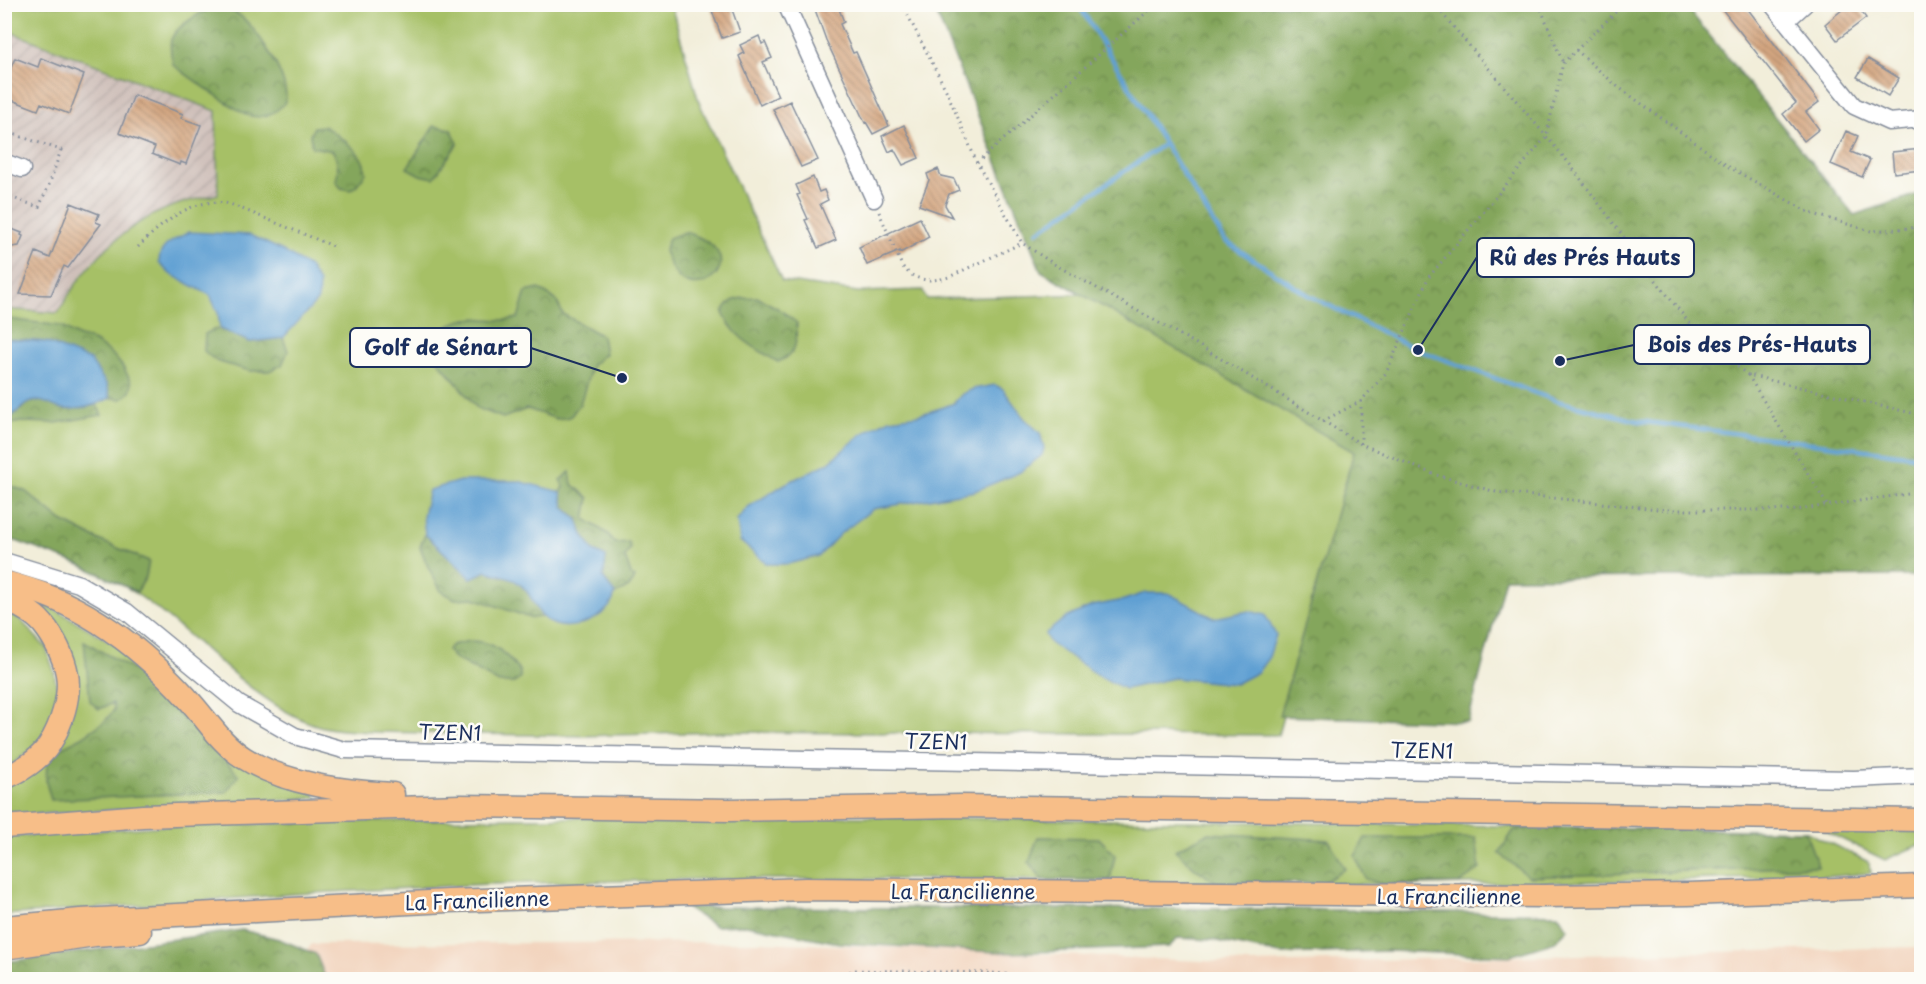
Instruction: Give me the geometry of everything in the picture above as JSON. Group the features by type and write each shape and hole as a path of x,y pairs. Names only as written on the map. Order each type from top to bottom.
{"highway":[{"path":"4,582 70,606 125,640 159,668 224,742 241,757 260,767 308,783 354,792 420,796 460,806"},
{"path":"4,599 26,609 42,622 52,636 67,674 68,693 49,746 31,763 4,778"},
{"path":"4,827 143,816 460,806 730,810 960,806 1918,819"},
{"name":"La Francilienne","path":"4,927 80,920 255,910 805,889 1543,896 1689,894 1922,886"},
{"path":"4,948 95,935 186,928 255,910"}],"street":[{"path":"786,4 874,199"},
{"path":"1772,4 1854,106 1889,122 1922,119"},
{"path":"1785,21 1805,4"},
{"path":"4,162 22,169"},
{"name":"TZEN1","path":"4,561 79,585 127,612 239,704 295,736 344,750 1843,779 1922,776"}],"path":[{"path":"902,4 947,92 977,163 1023,243 1054,264 1194,342 1361,444 1433,474 1496,492 1667,510 1795,510 1922,492"},
{"path":"977,163 1112,46 1156,4"},
{"path":"1434,4 1568,162 1660,287 1701,338 1748,375 1827,506"},
{"path":"1539,4 1563,63"},
{"path":"1323,421 1361,401 1386,373 1428,278 1546,136 1563,63 1624,4"},
{"path":"1576,50 1617,86 1729,167 1810,213 1871,231 1922,227"},
{"path":"874,199 902,266 908,273 922,280 931,281 949,277 1023,243"},
{"path":"138,247 164,223 179,213 202,203 217,201 230,204 333,246"},
{"path":"1748,375 1917,414 1922,413"},
{"path":"1361,401 1361,444"},
{"path":"841,980 852,970 992,973 1072,980"}],"shaded area":[{"path":"4,30 216,111 218,194 181,203 116,239 92,261 73,286 58,313 5,309"},
{"path":"761,942 1249,963 1922,947 1921,980 281,980 312,944"}],"green space":[{"path":"5,5 671,5 699,102 782,281 858,292 922,290 927,299 1087,294 1358,442 1278,735 721,732 582,736 376,732 328,728 291,714 247,684 161,612 125,586 75,562 5,537 4,309 58,313 81,277 125,232 161,211 218,194 216,111 5,30"},
{"path":"933,5 1685,5 1854,215 1921,193 1921,576 1505,578 1468,722 1279,716 1354,452 1041,271"},
{"path":"209,9 236,13 253,28 271,55 284,83 286,95 284,104 274,112 258,117 245,114 173,65 170,47 173,35 187,22"},
{"path":"325,126 357,152 364,165 366,173 350,190 341,188 336,181 338,166 333,151 312,147 310,135 314,127"},
{"path":"434,126 451,129 458,143 434,178 420,175 407,168"},
{"path":"685,232 704,240 716,250 720,260 719,269 714,277 705,282 695,284 681,280 664,251 669,238"},
{"path":"539,289 556,300 563,314 602,336 605,354 592,365 580,404 570,417 557,419 527,409 503,418 477,408 427,347 445,329 459,321 475,318 509,320 518,318 526,292"},
{"path":"757,297 779,309 797,323 795,347 785,359 778,362 739,336 723,313 732,301"},
{"path":"9,319 60,326 79,337 98,344 113,355 123,367 132,383 130,392 122,399 110,398 107,385 46,342 5,339 4,321"},
{"path":"220,329 250,342 283,338 288,351 282,365 269,371 250,371 216,361 204,351 205,334"},
{"path":"39,400 69,409 97,405 102,415 56,423 21,422 5,425 5,422 29,403"},
{"path":"570,472 572,484 589,498 585,519 608,534 614,543 629,542 630,549 625,557 632,577 635,577 625,590 615,594 603,578 606,557 593,551 582,533 578,520 564,507 561,492 564,487 560,480"},
{"path":"5,484 25,491 62,521 101,541 149,561 146,577 137,592 78,564 16,541 5,540"},
{"path":"425,534 471,578 486,571 517,581 532,597 543,617 530,618 474,598 455,599 441,591 420,547"},
{"path":"16,593 60,612 123,649 188,714 315,793 316,798 5,816 5,787 75,694"},
{"path":"5,612 20,619 46,648 54,671 58,696 50,722 39,744 5,767"},
{"path":"84,641 135,671 239,775 226,792 51,800 46,782 47,763 64,746 105,721 114,710 113,703 99,709 90,701"},
{"path":"478,641 498,649 520,671 520,679 514,683 499,683 454,658 447,650 452,645"},
{"path":"797,816 1805,831 1869,862 1871,873 1824,877 1417,885 968,879 712,879 490,884 294,894 5,915 5,837 164,826 508,818"},
{"path":"1539,827 1805,831 1818,866 1529,877 1499,853 1514,830"},
{"path":"1823,830 1921,830 1921,844 1885,860"},
{"path":"1208,833 1329,840 1345,869 1323,883 1216,882 1196,869 1175,850"},
{"path":"1038,837 1099,838 1115,855 1110,880 1043,880 1029,862"},
{"path":"1365,838 1476,838 1480,869 1459,884 1381,884 1366,879 1355,856"},
{"path":"685,907 1287,909 1558,914 1568,929 1555,942 1510,956 1390,951 1280,954 1212,940 1178,938 1169,947 1012,953 839,943 746,925 715,926"},
{"path":"242,930 279,939 316,954 326,979 5,979 5,962"}],"water":[{"path":"189,232 250,235 283,251 309,267 319,283 318,300 283,338 250,342 220,329 218,313 210,295 170,274 159,263 165,247"},
{"path":"5,339 46,342 90,360 107,385 110,398 72,409 59,408 36,401 24,406 5,422"},
{"path":"995,385 1003,389 1024,418 1040,433 1044,448 1042,455 1020,472 975,491 873,509 840,534 819,556 788,564 767,564 740,541 737,520 748,507 785,484 828,463 862,434 890,419 918,415 944,407 954,403 962,394 973,389"},
{"path":"460,481 518,481 561,492 564,507 578,520 582,533 593,551 606,557 603,578 615,594 609,607 586,623 558,625 542,616 525,589 514,580 486,571 471,578 425,534 423,516 429,490"},
{"path":"1145,593 1168,593 1214,618 1249,611 1265,615 1276,635 1269,657 1258,672 1235,684 1174,678 1125,689 1101,677 1050,643 1045,634 1064,619 1092,606"}],"building":[{"path":"719,4 730,4 740,32 722,38 711,8"},
{"path":"813,4 837,4 844,22 840,24 853,53 856,52 889,126 873,134 865,123 826,40"},
{"path":"1718,4 1744,4 1819,102 1806,112 1819,129 1804,141 1783,114 1796,103"},
{"path":"1849,4 1856,4 1866,18 1837,40 1825,24"},
{"path":"759,36 762,44 765,42 772,58 763,62 778,96 760,105 739,56 744,53 740,45"},
{"path":"15,58 38,67 41,58 84,75 69,114 41,103 38,110 4,97 4,85"},
{"path":"1868,59 1899,78 1888,96 1857,77"},
{"path":"134,95 183,114 181,118 201,125 186,164 181,162 180,165 152,154 155,147 119,133"},
{"path":"790,101 818,160 801,167 773,109"},
{"path":"904,125 919,158 903,165 894,149 889,152 882,136"},
{"path":"1846,131 1858,136 1851,152 1870,160 1862,177 1831,164"},
{"path":"1922,149 1922,170 1894,173 1892,152"},
{"path":"938,169 941,176 954,179 959,190 949,194 945,205 952,217 919,205 929,180 927,174"},
{"path":"813,177 819,192 824,190 828,200 820,204 836,240 818,248 805,220 808,219 797,195 800,194 796,185"},
{"path":"71,203 99,214 96,222 101,224 68,268 64,266 51,295 20,294 36,252 50,258"},
{"path":"920,218 929,237 900,253 900,251 867,265 859,247"},
{"path":"4,226 22,233 19,246 4,248"}],"waterway":[{"path":"1078,4 1225,241 1308,295 1418,350 1557,401 1638,421 1922,457"},
{"path":"1037,232 1164,144"}],"place":[{"name":"Rû des Prés Hauts","path":"1418,350"},
{"name":"Bois des Prés-Hauts","path":"1560,361"},
{"name":"Golf de Sénart","path":"622,378"}]}
